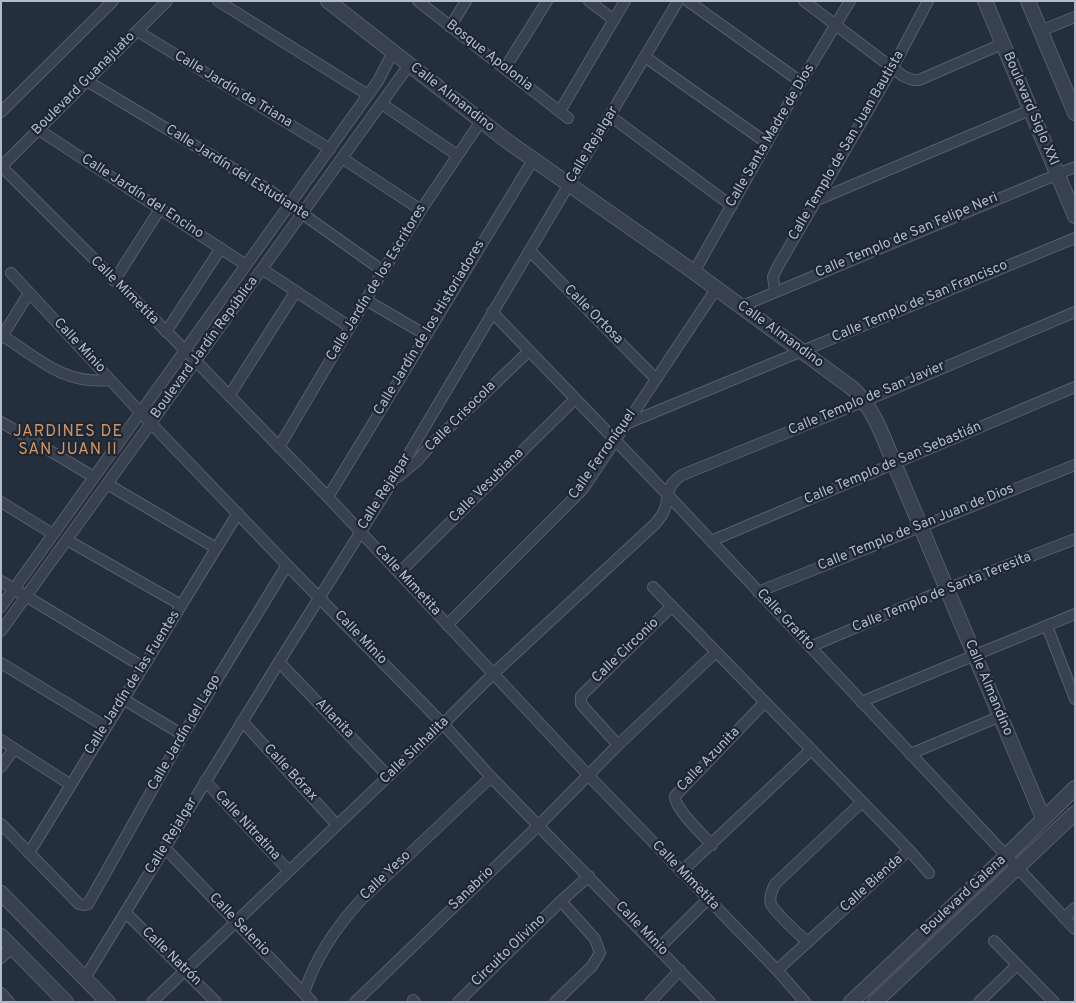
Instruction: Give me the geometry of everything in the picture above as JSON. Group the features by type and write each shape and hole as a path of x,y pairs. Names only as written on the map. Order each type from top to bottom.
{"street":[{"path":"1,112 113,1"},
{"name":"Boulevard Guanajuato","path":"1,167 167,1"},
{"path":"218,1 368,95"},
{"name":"Calle Almandino","path":"328,1 480,121 694,272 852,388 865,401 921,526 1043,818"},
{"name":"Bosque Apolonia","path":"418,1 564,115 625,1"},
{"path":"450,26 466,1"},
{"path":"505,68 547,1"},
{"path":"589,1 614,20"},
{"name":"Calle Rejalgar","path":"85,978 242,721 392,482 678,1"},
{"path":"688,1 801,82"},
{"path":"804,1 892,69 908,79 919,80 1002,44"},
{"name":"Calle Santa Madre de Dios","path":"694,272 801,82 850,1"},
{"name":"Calle Templo de San Juan Bautista","path":"775,291 773,277 777,268 892,69 928,1"},
{"name":"Boulevard Siglo XXI","path":"985,1 1075,216"},
{"path":"1028,1 1040,31 1071,93 1075,113"},
{"path":"1040,31 1075,17"},
{"name":"Calle Jardín de Triana","path":"137,31 330,149"},
{"name":"Boulevard Jardín República","path":"1,607 330,149 384,72 393,52"},
{"path":"645,57 767,143"},
{"name":"Boulevard Jardín República","path":"1,631 410,65"},
{"name":"Calle Jardín del Estudiante","path":"88,81 290,204 383,270"},
{"path":"382,104 457,155"},
{"path":"815,201 1030,110"},
{"path":"610,116 732,206"},
{"name":"Calle Jardín de los Escritores","path":"279,447 383,270 480,121"},
{"name":"Calle Jardín del Encino","path":"39,130 246,265"},
{"path":"342,158 421,210"},
{"name":"Calle Jardín de los Historiadores","path":"328,497 533,160"},
{"name":"Calle Mimetita","path":"1,167 196,361 328,497 589,776 777,970 805,1002"},
{"name":"Calle Templo de San Felipe Neri","path":"740,307 1075,167"},
{"path":"114,281 160,209"},
{"name":"Calle Templo de San Francisco","path":"626,424 1075,238"},
{"path":"166,332 221,248"},
{"name":"Calle Ortosa","path":"530,251 656,380"},
{"path":"262,268 350,327"},
{"name":"Calle Minio","path":"10,273 140,412 710,1002"},
{"name":"Calle Ferroníquel","path":"447,625 570,503 592,476 716,289"},
{"path":"230,396 296,291"},
{"path":"29,293 2,337 56,371 68,376 89,381 110,380"},
{"path":"366,300 426,335"},
{"name":"Calle Grafito","path":"492,312 711,540 1075,929"},
{"name":"Calle Templo de San Javier","path":"667,494 675,480 682,475 865,401 1075,312"},
{"name":"Calle Crisocola","path":"392,482 417,461 432,444 529,351"},
{"name":"Calle Templo de San Sebastián","path":"711,540 1075,387"},
{"name":"Calle Vesubiana","path":"399,573 575,399"},
{"path":"1,422 94,477"},
{"name":"Calle Templo de San Juan de Dios","path":"758,592 1075,465"},
{"path":"108,484 216,548"},
{"name":"Calle Sinhalita","path":"152,1002 493,674 655,524 664,511 667,494"},
{"path":"1,502 54,534"},
{"name":"Calle Jardín de las Fuentes","path":"29,853 238,513"},
{"name":"Calle Templo de Santa Teresita","path":"810,647 946,589 1075,539"},
{"path":"67,540 181,605"},
{"name":"Calle Jardín del Lago","path":"29,853 79,904 88,904 233,650 287,565"},
{"path":"1,581 143,667"},
{"path":"653,587 811,750 682,872"},
{"name":"Calle Circonio","path":"618,744 581,704 581,696 672,606"},
{"path":"861,702 1075,614"},
{"path":"1047,626 1075,699"},
{"path":"589,776 618,744 716,652"},
{"name":"Allanita","path":"279,662 388,776"},
{"path":"1,663 106,727"},
{"path":"124,699 183,736"},
{"name":"Calle Azunita","path":"712,845 676,802 675,796 765,702"},
{"path":"910,754 1001,716"},
{"name":"Calle Bórax","path":"242,721 337,825"},
{"path":"1,740 70,784"},
{"path":"1,767 14,749"},
{"name":"Calle Bienda","path":"777,970 909,850 811,750"},
{"name":"Sanabrio","path":"355,1002 589,776"},
{"name":"Calle Yeso","path":"304,993 317,963 347,915 491,777"},
{"name":"Calle Nitratina","path":"206,781 289,871"},
{"name":"Boulevard Galena","path":"851,1002 1006,856 1075,788"},
{"path":"807,942 773,907 770,895 775,884 862,802"},
{"name":"Boulevard Galena","path":"875,1002 1075,813"},
{"path":"1,824 29,853"},
{"name":"Calle Selenio","path":"165,848 312,1002"},
{"path":"909,850 929,873"},
{"name":"Circuito Olivino","path":"458,1002 561,900 588,876"},
{"path":"1,893 108,1002"},
{"path":"659,948 708,899"},
{"path":"555,1002 592,966 600,953 595,939 561,900"},
{"path":"1064,918 1075,908"},
{"name":"Calle Natrón","path":"126,913 185,969 216,1002"},
{"path":"1,936 66,1002"},
{"path":"994,941 1054,1002"},
{"path":"1,958 12,947"},
{"path":"979,1002 1017,965"},
{"path":"652,1001 680,970"},
{"path":"1,993 9,1002"}],"district":[{"name":"JARDINES DE SAN JUAN II","path":"68,442"}]}
